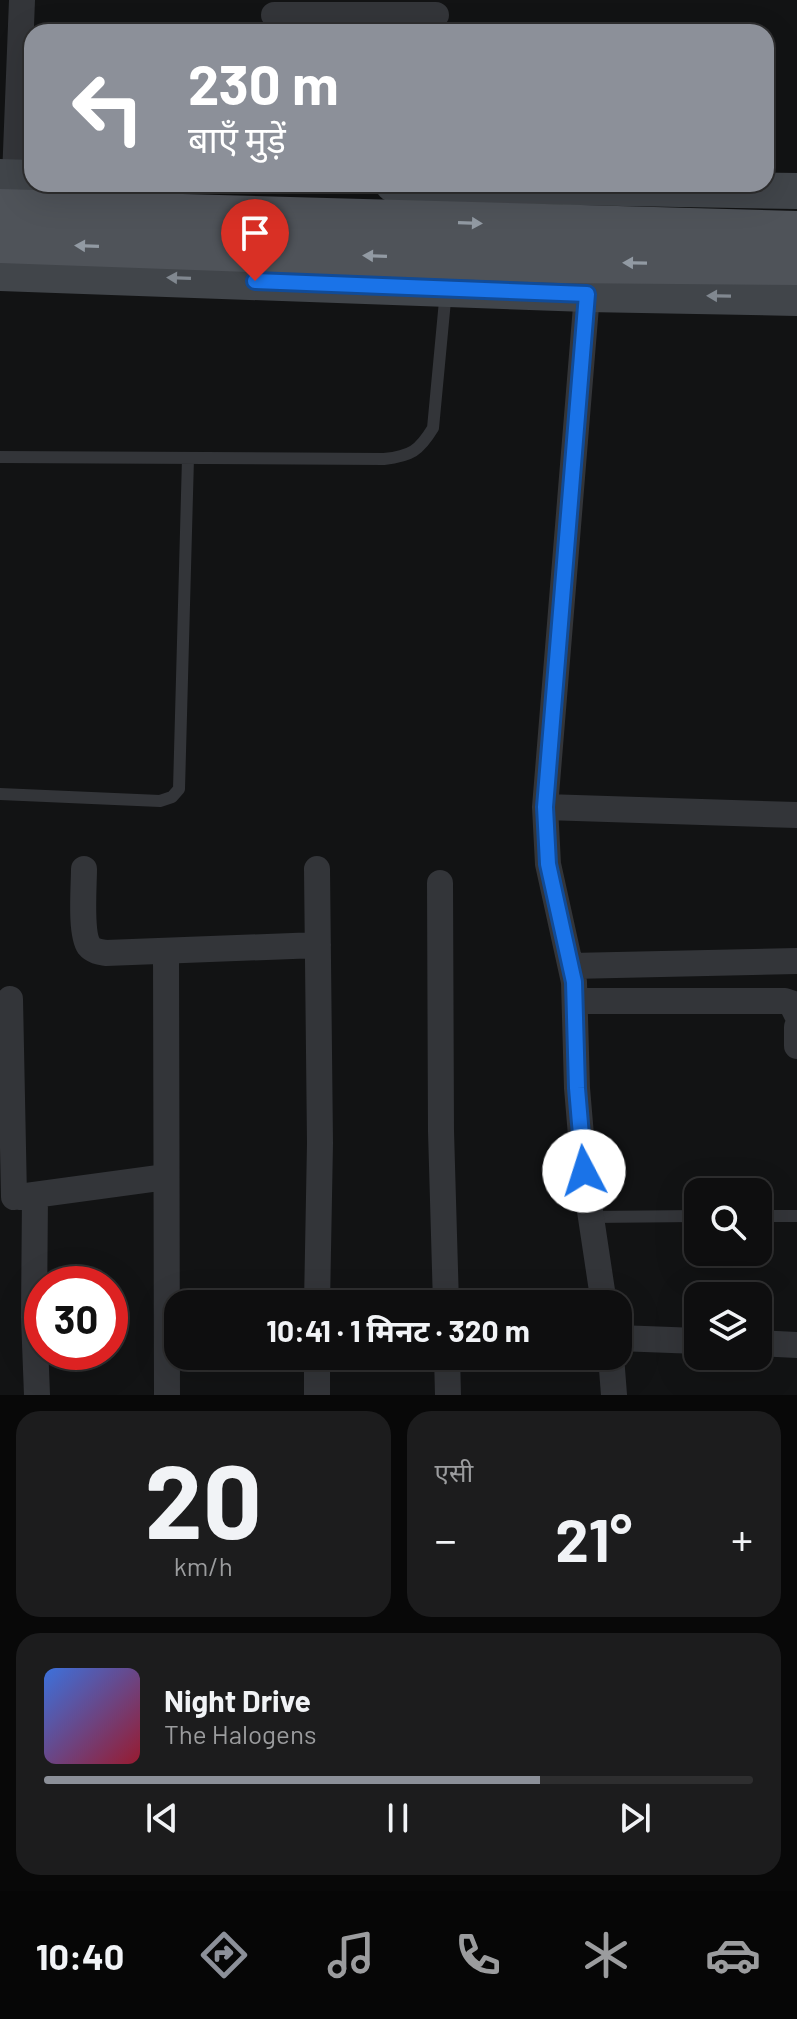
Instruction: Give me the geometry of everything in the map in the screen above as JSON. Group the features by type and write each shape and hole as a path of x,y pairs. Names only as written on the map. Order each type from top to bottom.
{"main road":[{"path":"774,191 797,191"},
{"path":"131,192 797,231"},
{"path":"0,243 446,273 587,294 797,298"},
{"path":"0,273 446,273 797,265"}],"street":[{"path":"12,185 22,0"},
{"path":"274,15 436,16"},
{"path":"587,294 545,807 548,864 576,1001 579,1116 602,1290"},
{"path":"545,807 797,815"},
{"path":"84,869 85,935 89,946 95,950 106,953 318,945"},
{"path":"317,869 320,1143 317,1290"},
{"path":"440,883 441,1131 446,1290"},
{"path":"166,951 167,1395"},
{"path":"571,966 797,961"},
{"path":"10,999 16,1197 37,1395"},
{"path":"576,1001 785,1001 791,1003 797,1015"},
{"path":"797,1027 797,1046"},
{"path":"16,1197 166,1177"},
{"path":"632,1339 684,1340"},
{"path":"772,1344 797,1345"},
{"path":"317,1370 317,1395"},
{"path":"447,1370 448,1395"},
{"path":"612,1370 614,1395"}],"lane":[{"path":"0,457 384,459 407,456 424,444 433,428 446,273"},
{"path":"0,794 160,801 172,797 179,789 188,458"},
{"path":"590,1217 684,1216"},
{"path":"772,1216 797,1216"}],"route":[{"path":"255,281 587,294 545,807 548,864 574,982 577,1088 584,1171"}]}
